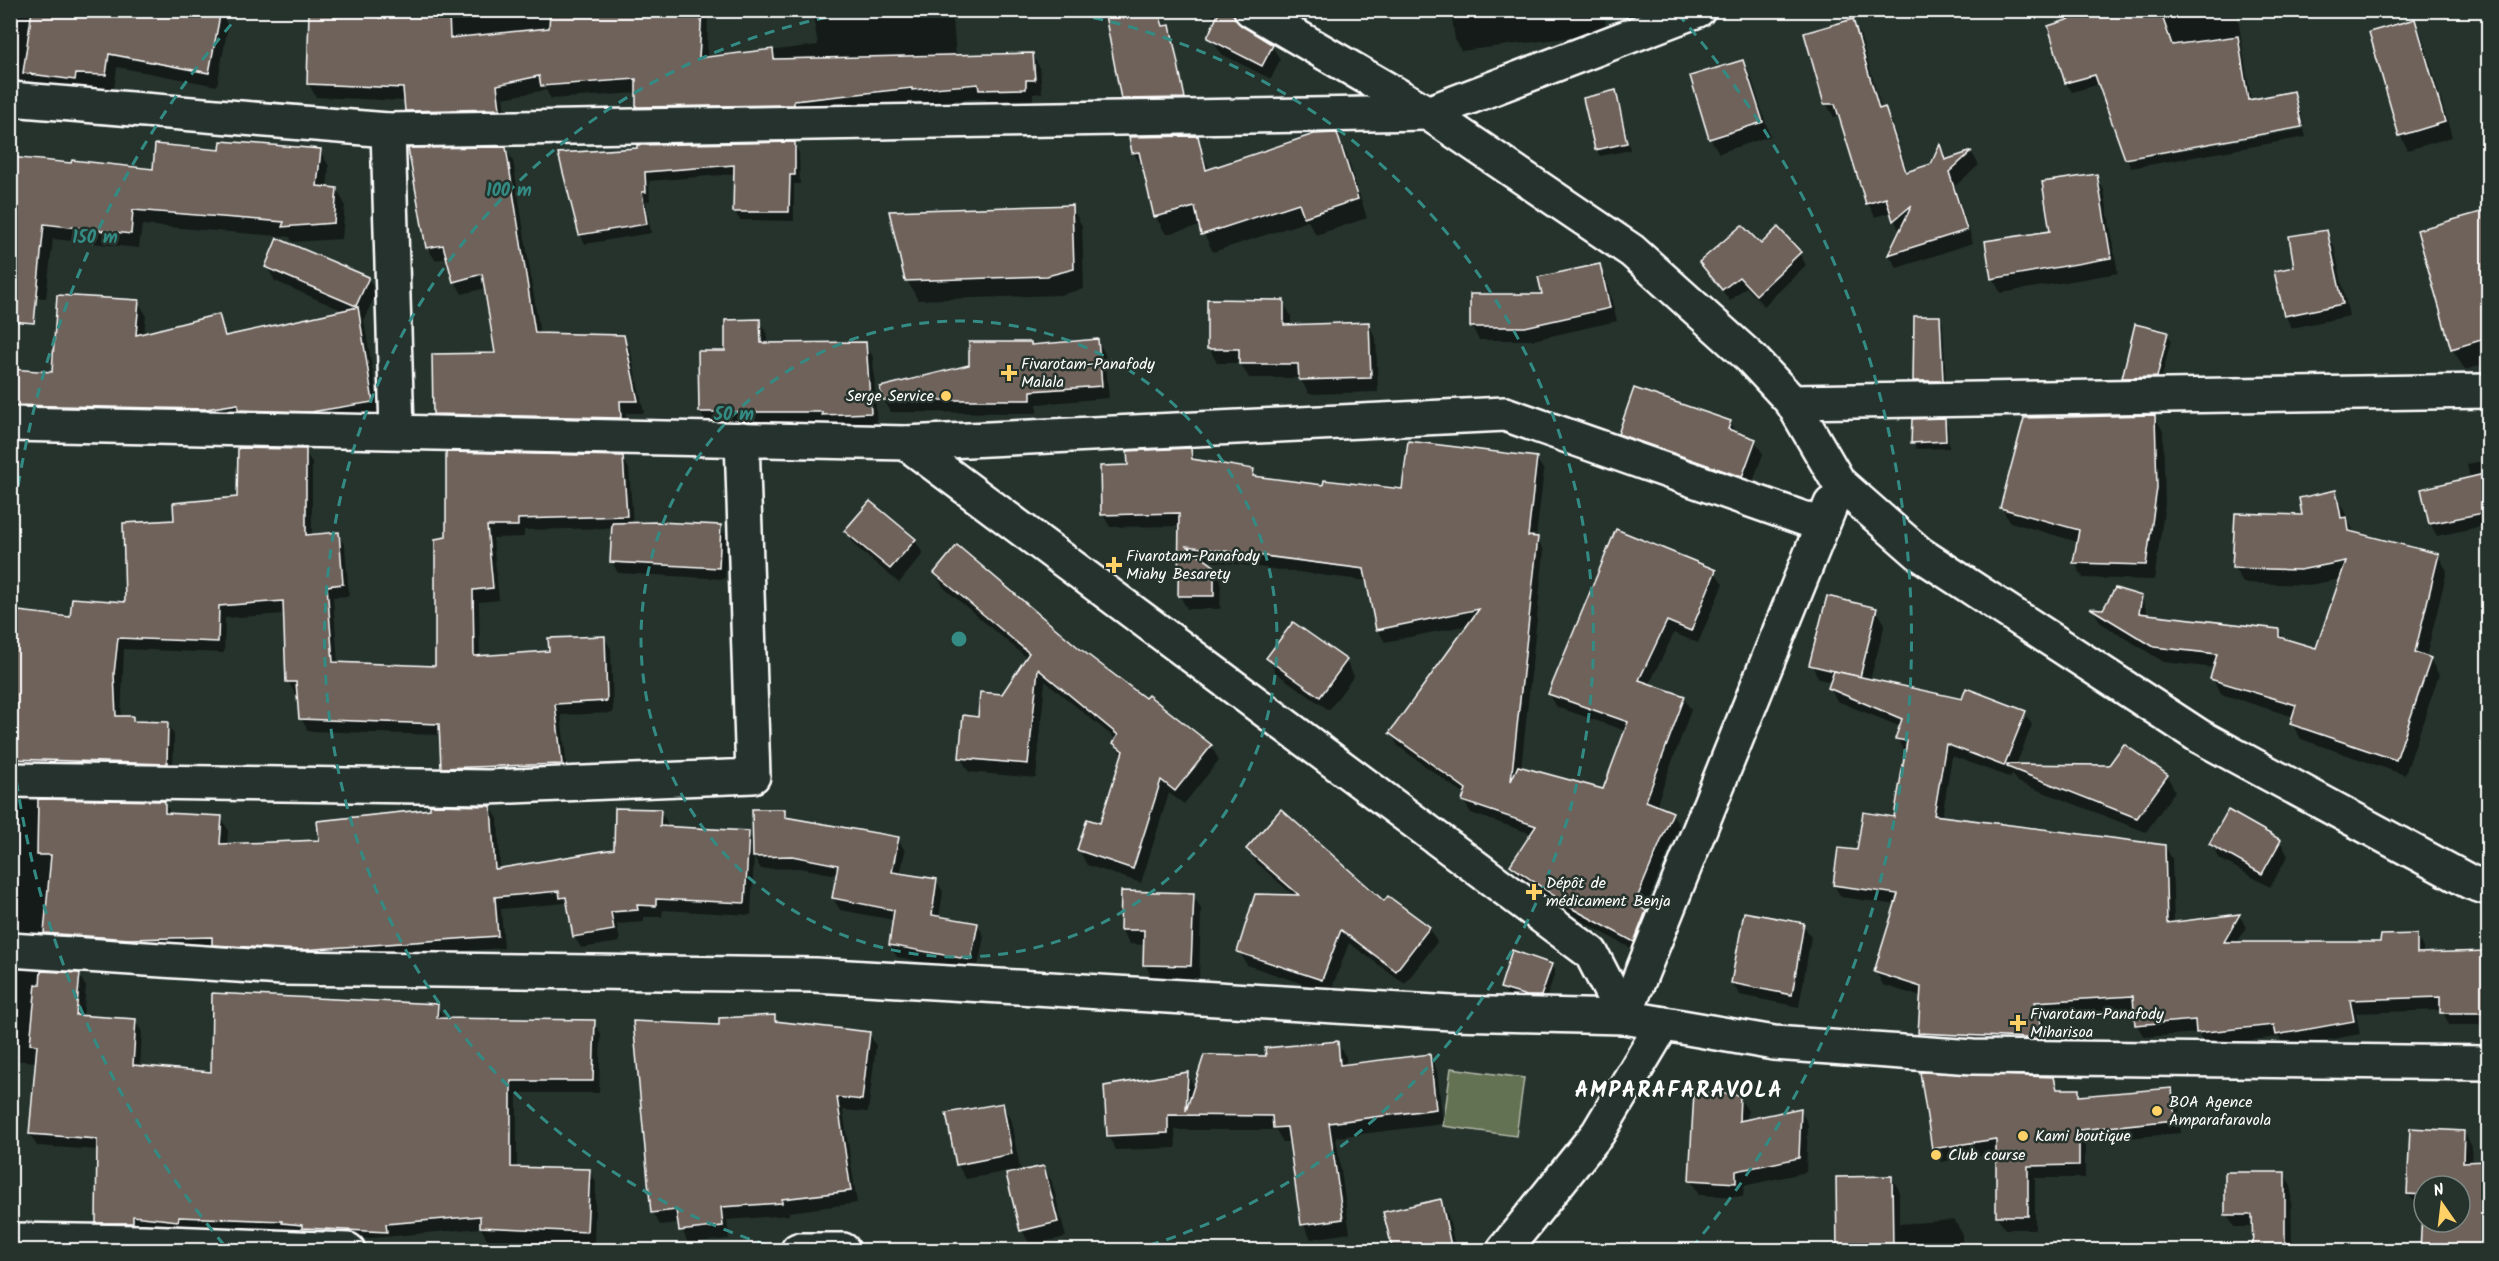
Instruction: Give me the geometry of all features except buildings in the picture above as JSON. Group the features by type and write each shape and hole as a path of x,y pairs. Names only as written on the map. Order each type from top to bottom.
{"street":[{"path":"1251,10 1428,113 1632,251 1752,358 1792,402 1839,483 1920,554 2199,736 2470,882 2488,888"},
{"path":"10,99 388,130 1428,113 1698,10"},
{"path":"388,130 397,431"},
{"path":"1792,402 2488,391"},
{"path":"10,424 906,443 1505,414 1822,525"},
{"path":"10,780 488,787 753,776 742,439"},
{"path":"906,443 1591,953 1624,1017"},
{"path":"1624,1017 1839,483"},
{"path":"10,950 283,968 815,975 1452,1013 1624,1017 1774,1043 1973,1057 2488,1063"},
{"path":"1504,1251 1598,1133 1663,1024"},
{"path":"10,1240 143,1242 348,1251"},
{"path":"798,1251 843,1251"}],"green space":[{"path":"1451,1068 1524,1078 1516,1136 1443,1126"}],"place":[{"name":"Fivarotam-Panafody Malala","path":"1009,373"},
{"name":"Serge Service","path":"946,396"},
{"name":"Fivarotam-Panafody Miahy Besarety","path":"1114,565"},
{"name":"Dépôt de médicament Benja","path":"1534,892"},
{"name":"Fivarotam-Panafody Miharisoa","path":"2018,1023"},
{"name":"BOA Agence Amparafaravola","path":"2157,1111"},
{"name":"Kami boutique","path":"2023,1136"},
{"name":"Club course","path":"1936,1155"}],"district":[{"name":"AMPARAFARAVOLA","path":"1679,1091"}]}
